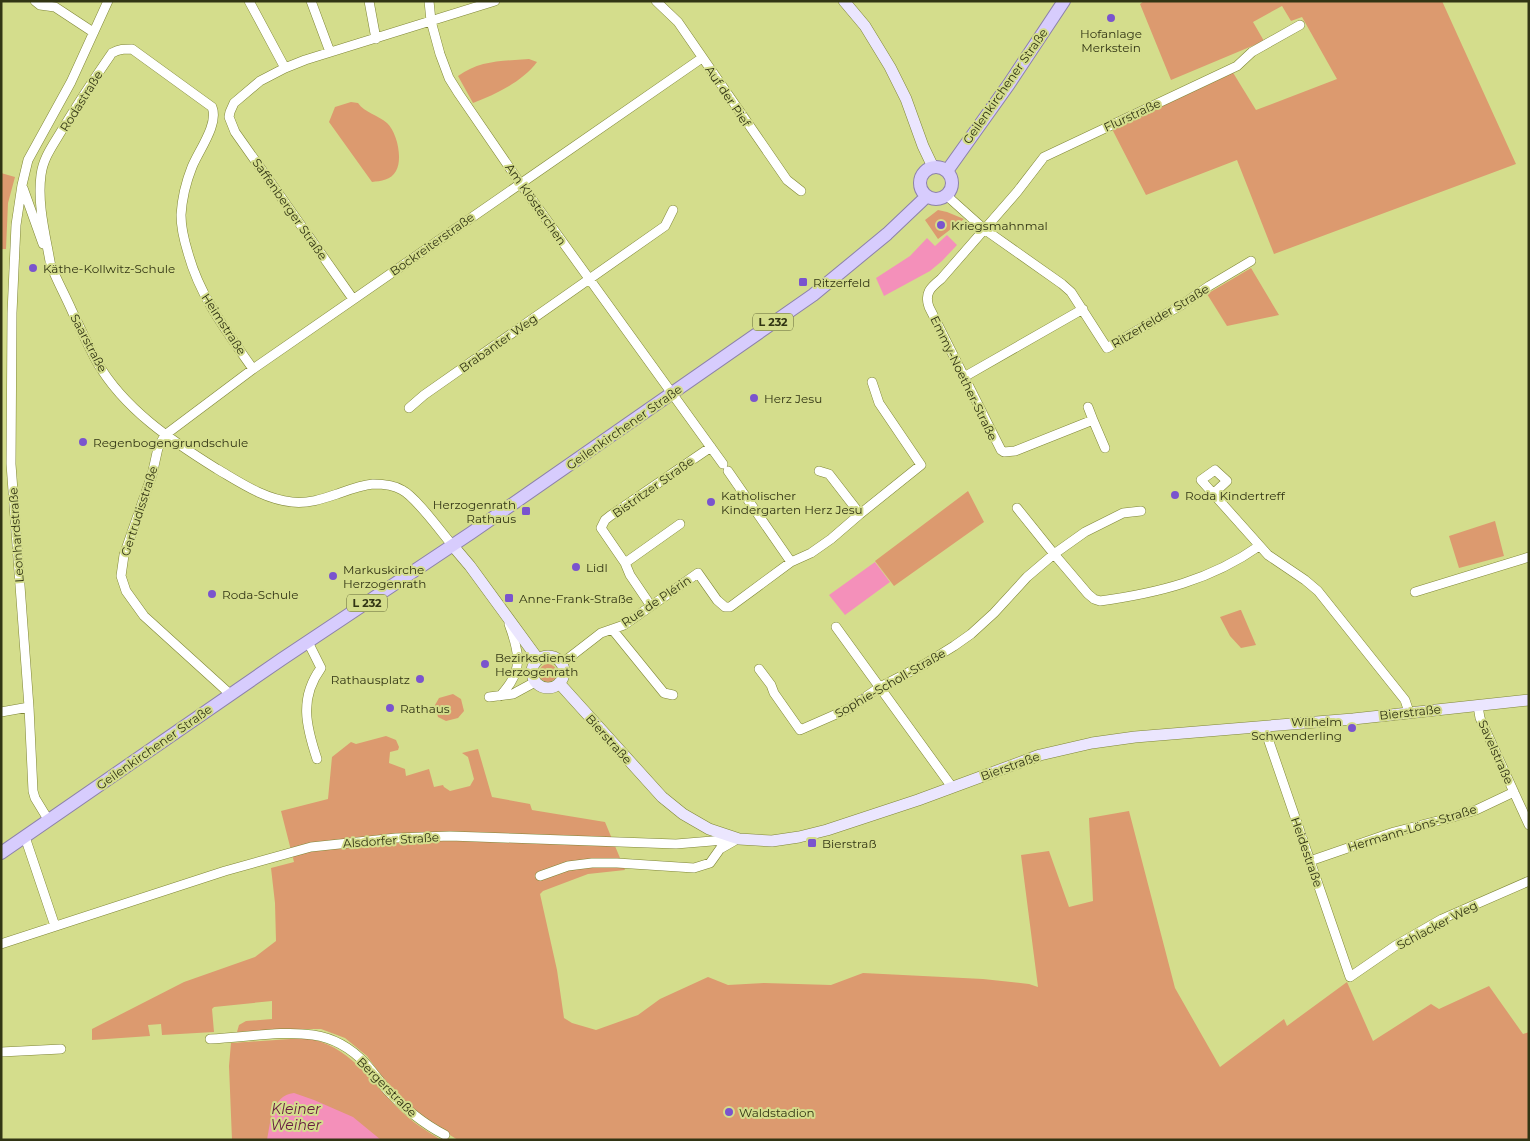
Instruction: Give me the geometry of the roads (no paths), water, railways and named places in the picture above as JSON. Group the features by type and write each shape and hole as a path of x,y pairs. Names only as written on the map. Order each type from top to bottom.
{"main road":[{"path":"844,1 864,26 890,67 906,99 923,146 933,167"},
{"name":"Geilenkirchener Straße","path":"947,171 1009,84 1064,1"},
{"path":"933,167 947,171 950,176 951,186 946,195 936,198 927,196 921,188 921,177 928,169 933,167"},
{"name":"Geilenkirchener Straße","path":"1,854 230,694 453,546 830,282 887,234 927,196"},
{"path":"453,546 470,566 538,659"},
{"path":"549,656 561,664 564,674 560,683 555,687 544,688 535,682 532,672 538,659 549,656"},
{"name":"Bierstraße","path":"560,683 662,797 683,814 709,829 739,839 772,841 811,834 865,818 1040,755 1092,743 1142,736 1529,700"}],"street":[{"path":"35,1 40,5 55,7 92,35"},
{"path":"22,185 28,160 71,82 108,1"},
{"path":"249,1 285,68 330,52 495,1"},
{"path":"311,1 330,52"},
{"path":"369,1 376,39"},
{"name":"Am Klösterchen","path":"429,1 431,21 440,54 449,78 459,94 520,183 672,392 792,562"},
{"name":"Auf der Pief","path":"656,1 678,22 786,180 801,191"},
{"name":"Flurstraße","path":"984,229 1017,192 1039,163 1050,153 1237,66 1252,52 1300,25"},
{"name":"Rodastraße","path":"52,266 42,216 41,174 45,159 86,89 112,53 116,50 132,49 212,107"},
{"name":"Bockreiterstraße","path":"164,435 253,368 702,58"},
{"name":"Saffenberger Straße","path":"285,68 244,93 232,107 230,117 232,126 353,299"},
{"name":"Heimstraße","path":"212,107 214,117 209,132 192,167 185,188 181,216 183,234 192,269 205,297 253,368"},
{"name":"Saarstraße","path":"22,185 52,266 101,368 130,403 164,435 249,488 281,500 302,502 317,500 364,485 375,484 401,489 412,498 453,546"},
{"name":"Leonhardstraße","path":"22,185 16,224 12,313 11,455 33,791 35,798 49,821"},
{"name":"Ritzerfelder Straße","path":"946,195 984,229 1071,292 1107,348 1183,304 1251,261"},
{"name":"Brabanter Weg","path":"409,408 424,395 665,226 672,210"},
{"name":"Emmy-Noether-Straße","path":"984,229 941,279 931,287 927,292 926,298 990,431 1001,450 1004,452 1015,451 1093,420"},
{"path":"964,377 1083,308"},
{"path":"792,562 831,539 921,465 878,403 872,382"},
{"path":"1088,407 1105,448"},
{"name":"Gertrudisstraße","path":"164,435 158,448 152,475 124,555 122,576 126,591 144,616 230,694"},
{"name":"Bistritzer Straße","path":"651,606 601,528 605,520 711,447"},
{"path":"819,470 829,474 860,514"},
{"path":"1213,494 1268,556 1318,590 1405,700 1409,712"},
{"path":"1016,508 1088,594 1100,601 1138,596 1186,583 1212,574 1259,546"},
{"name":"Sophie-Scholl-Straße","path":"759,669 771,684 774,694 800,730 848,709 880,687 954,646 971,634 1028,577 1070,542 1123,513 1141,511"},
{"path":"625,563 680,524"},
{"path":"1415,592 1529,557"},
{"name":"Rue de Plérin","path":"561,664 601,633 624,624 698,573 717,600 725,607 730,607 792,562"},
{"path":"500,696 512,681 517,671 518,662 516,642 505,614"},
{"path":"836,627 952,787"},
{"path":"612,629 664,693 673,695"},
{"path":"308,642 321,668 313,681 306,709 309,733 317,758"},
{"path":"489,697 513,694 535,682"},
{"name":"Savelstraße","path":"1478,706 1480,718 1529,825"},
{"path":"1,712 29,707"},
{"name":"Heidestraße","path":"1264,726 1350,977"},
{"name":"Hermann-Löns-Straße","path":"1310,862 1394,832 1476,810 1514,792"},
{"name":"Alsdorfer Straße","path":"1,944 258,862 311,847 396,838 450,836 676,844 739,839"},
{"path":"25,837 55,926"},
{"path":"540,876 568,866 592,863 694,868 710,864 720,849 739,839"},
{"name":"Schlacker Weg","path":"1350,977 1395,946 1442,919 1529,881"},
{"name":"Bergerstraße","path":"210,1039 298,1034 314,1035 343,1045 365,1063 403,1106 428,1126 445,1135"},
{"path":"1,1052 61,1049"}],"water":[{"path":"947,235 957,245 942,261 930,271 884,296 876,278 910,256 927,238 935,246"},
{"path":"875,562 890,582 845,615 829,595"},
{"name":"Kleiner Weiher","path":"294,1093 353,1117 381,1140 267,1140 276,1104 286,1095"}],"place":[{"name":"Hofanlage Merkstein","path":"1111,18"},
{"name":"Kriegsmahnmal","path":"941,225"},
{"name":"Käthe-Kollwitz-Schule","path":"33,268"},
{"name":"Ritzerfeld","path":"803,282"},
{"name":"Herz Jesu","path":"754,398"},
{"name":"Regenbogengrundschule","path":"83,442"},
{"name":"Roda Kindertreff","path":"1175,495"},
{"name":"Katholischer Kindergarten Herz Jesu","path":"711,502"},
{"name":"Herzogenrath Rathaus","path":"526,511"},
{"name":"Lidl","path":"576,567"},
{"name":"Markuskirche Herzogenrath","path":"333,576"},
{"name":"Roda-Schule","path":"212,594"},
{"name":"Anne-Frank-Straße","path":"509,598"},
{"name":"Bezirksdienst Herzogenrath","path":"485,664"},
{"name":"Rathausplatz","path":"420,679"},
{"name":"Rathaus","path":"390,708"},
{"name":"Wilhelm Schwenderling","path":"1352,728"},
{"name":"Bierstraß","path":"812,843"},
{"name":"Waldstadion","path":"729,1112"}]}
